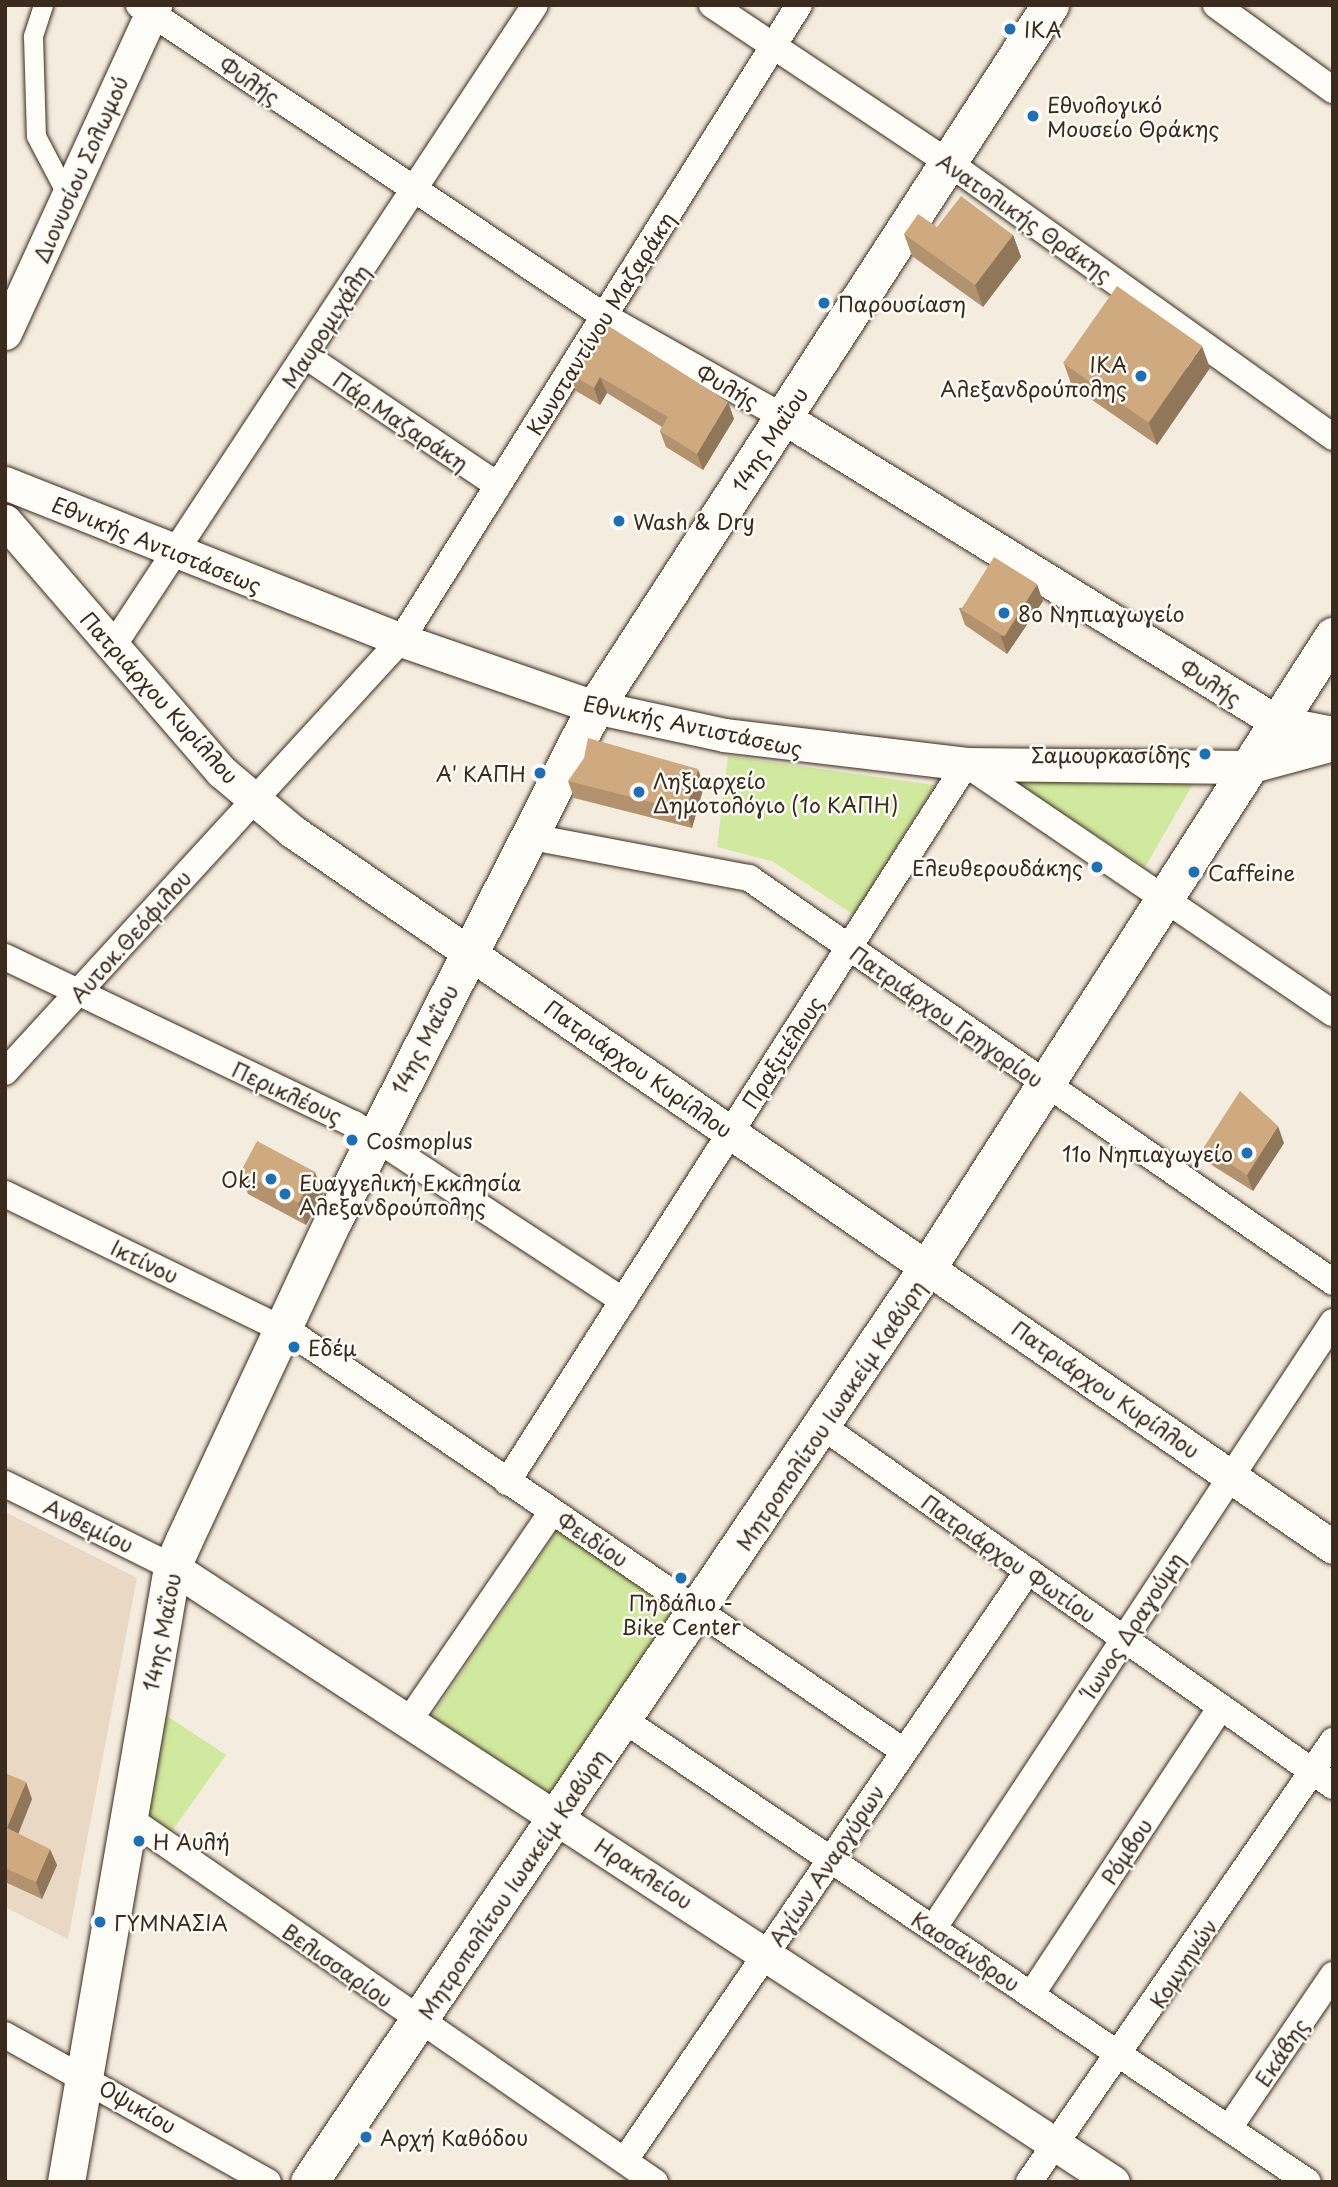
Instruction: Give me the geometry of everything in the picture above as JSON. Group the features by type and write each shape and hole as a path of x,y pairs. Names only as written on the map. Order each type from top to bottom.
{"main road":[{"name":"14ης Μαΐου","path":"66,2182 88,2076 127,1817 173,1567 375,1138 526,836 595,707 1050,5"},
{"name":"Μητροπολίτου Ιωακείμ Καβύρη","path":"309,2182 700,1610 929,1265 1333,636"}],"street":[{"path":"43,5 33,36 36,136 68,197"},
{"name":"Μαυρομιχάλη","path":"113,646 535,5"},
{"name":"Ανατολικής Θράκης","path":"712,5 949,163 1333,437"},
{"name":"Κωνσταντίνου Μαζαράκη","path":"401,640 799,5"},
{"path":"1216,5 1333,90"},
{"name":"Διονυσίου Σολωμού","path":"5,333 68,197 148,8"},
{"name":"Φυλής","path":"148,8 412,190 604,316 783,417 1277,723 1333,733"},
{"name":"Πάρ.Μαζαράκη","path":"306,356 497,485"},
{"name":"Εθνικής Αντιστάσεως","path":"5,483 401,640 595,707 813,750 966,764 1248,768 1333,744"},
{"name":"Πατριάρχου Κυρίλλου","path":"5,521 113,646 253,798 730,1133 929,1265 1333,1547"},
{"name":"Αυτοκ.Θεόφιλου","path":"5,1072 79,994 253,798 401,640"},
{"path":"966,764 1333,1013"},
{"name":"Πραξιτέλους","path":"507,1482 966,764"},
{"name":"Πατριάρχου Γρηγορίου","path":"526,836 749,878 1333,1282"},
{"name":"Περικλέους","path":"5,957 375,1138 623,1301"},
{"name":"Ικτίνου","path":"5,1194 284,1329"},
{"name":"Ίωνος Δραγούμη","path":"933,1928 1333,1322"},
{"name":"Φειδίου","path":"284,1329 902,1750"},
{"name":"Πατριάρχου Φωτίου","path":"822,1426 1323,1779"},
{"name":"Ανθεμίου","path":"5,1484 173,1567"},
{"path":"408,1722 552,1512"},
{"name":"Ηρακλείου","path":"173,1567 767,1953 1113,2182"},
{"name":"Αγίων Αναργύρων","path":"625,2160 902,1750 1028,1571"},
{"name":"Ρόμβου","path":"1031,1995 1221,1707"},
{"name":"Κασσάνδρου","path":"624,1720 1308,2182"},
{"name":"Κομνηνών","path":"1028,2182 1323,1779 1333,1741"},
{"name":"Βελισσαρίου","path":"127,1817 418,2022 655,2182"},
{"name":"Εκάβης","path":"1229,2129 1333,1975"},
{"name":"Οψικίου","path":"5,2035 88,2076 268,2182"}],"shaded area":[{"path":"5,1512 137,1578 68,1939 5,1907"}],"green space":[{"path":"728,756 935,785 854,915 772,861 717,847"},
{"path":"1001,774 1054,778 1193,784 1145,867"},
{"path":"558,1529 675,1608 544,1802 427,1723"},
{"path":"158,1710 226,1755 172,1831 137,1809"}],"building":[{"path":"961,196 1013,235 975,285 904,234 918,214 937,227"},
{"name":"ΙΚΑ Αλεξανδρούπολης","path":"1117,286 1202,346 1148,423 1063,363"},
{"path":"602,322 728,402 697,454 660,431 668,417 600,377 594,388 570,374"},
{"name":"8ο Νηπιαγωγείο","path":"994,557 1037,584 1004,637 961,610"},
{"name":"Ληξιαρχείο Δημοτολόγιο (1ο ΚΑΠΗ)","path":"588,738 698,769 686,811 568,781 584,758"},
{"name":"11ο Νηπιαγωγείο","path":"1240,1091 1278,1126 1247,1175 1204,1147"},
{"path":"257,1141 315,1172 299,1203 241,1172"},
{"path":"5,1773 26,1782 7,1828 50,1849 36,1882 5,1868"}],"place":[{"name":"ΙΚΑ","path":"1010,29"},
{"name":"Εθνολογικό Μουσείο Θράκης","path":"1033,116"},
{"name":"Παρουσίαση","path":"824,303"},
{"name":"ΙΚΑ Αλεξανδρούπολης","path":"1141,376"},
{"name":"Wash & Dry","path":"619,521"},
{"name":"8ο Νηπιαγωγείο","path":"1004,613"},
{"name":"Σαμουρκασίδης","path":"1205,754"},
{"name":"Α' ΚΑΠΗ","path":"540,773"},
{"name":"Ληξιαρχείο Δημοτολόγιο (1ο ΚΑΠΗ)","path":"639,792"},
{"name":"Ελευθερουδάκης","path":"1097,867"},
{"name":"Caffeine","path":"1194,872"},
{"name":"Cosmoplus","path":"352,1140"},
{"name":"11ο Νηπιαγωγείο","path":"1247,1153"},
{"name":"Ok!","path":"271,1179"},
{"name":"Ευαγγελική Εκκλησία Αλεξανδρούπολης","path":"285,1194"},
{"name":"Εδέμ","path":"294,1347"},
{"name":"Πηδάλιo - Bike Center","path":"681,1578"},
{"name":"Η Αυλή","path":"139,1841"},
{"name":"ΓΥΜΝΑΣΙΑ","path":"100,1922"},
{"name":"Αρχή Καθόδου","path":"366,2137"}]}
